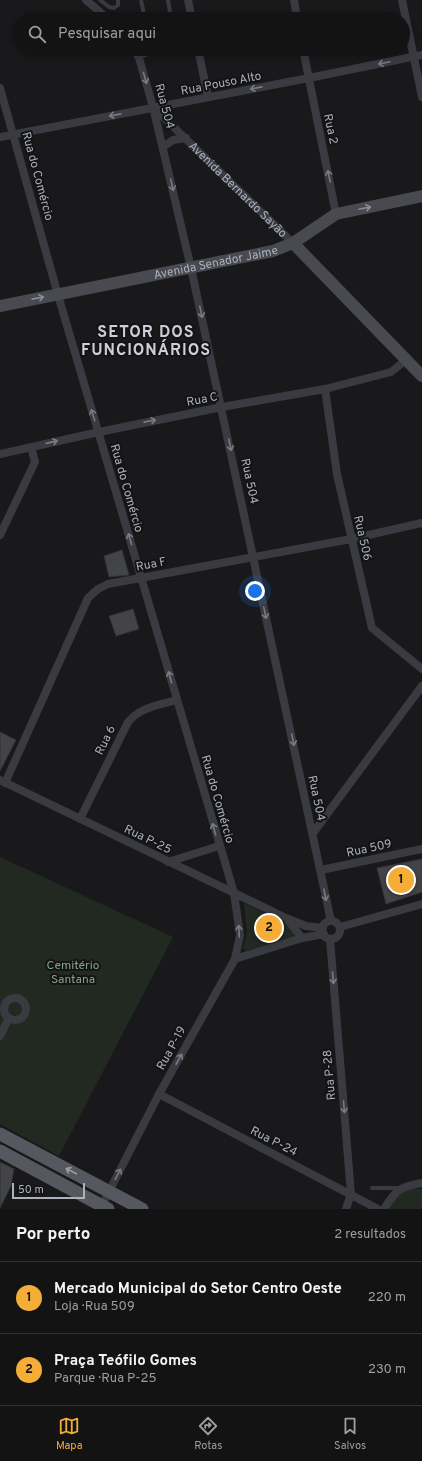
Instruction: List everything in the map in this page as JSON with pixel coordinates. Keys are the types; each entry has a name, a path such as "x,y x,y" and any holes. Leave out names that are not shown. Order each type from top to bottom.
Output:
{"main road":[{"path":"0,1134 142,1209"},
{"path":"0,1151 103,1208"}],"street":[{"path":"86,0 100,12"},
{"path":"188,0 191,12"},
{"path":"294,0 296,12"},
{"path":"402,0 405,12"},
{"path":"410,28 418,56 422,96"},
{"name":"Rua 504","path":"138,56 163,147 222,407 321,870 330,921"},
{"path":"199,56 208,97"},
{"name":"Rua 2","path":"304,56 336,214"},
{"name":"Rua Pouso Alto","path":"0,137 418,56"},
{"name":"Rua do Comércio","path":"0,88 58,295 234,893"},
{"name":"Avenida Bernardo Sayão","path":"153,107 293,243 422,376"},
{"path":"163,147 173,140 186,138"},
{"name":"Avenida Senador Jaime","path":"0,306 273,251 293,243 336,214 422,196"},
{"name":"Rua C","path":"0,454 98,432 222,407 325,389 390,372 406,360"},
{"name":"Rua 506","path":"325,389 336,474 372,628 422,669"},
{"path":"0,535 35,462 30,447"},
{"name":"Rua F","path":"3,782 88,598 98,589 108,584 351,539 422,523"},
{"path":"313,833 422,686"},
{"name":"Rua 6","path":"80,819 128,722 134,714 145,709 177,700"},
{"name":"Rua P-25","path":"3,782 286,918 326,934"},
{"path":"168,862 219,846"},
{"name":"Rua 509","path":"321,870 422,849"},
{"name":"Rua P-19","path":"103,1208 109,1192 159,1094 235,959 240,935 234,893"},
{"path":"340,928 422,904"},
{"name":"Rua P-25","path":"286,918 302,938"},
{"path":"235,959 302,938 326,934 335,938 339,935 340,928 335,922 330,921 326,923 326,934"},
{"name":"Rua P-28","path":"326,934 351,1194 346,1209"},
{"path":"0,1036 9,1018"},
{"name":"Rua P-24","path":"159,1094 378,1209"},
{"path":"384,1209 393,1195 400,1188 422,1183"}],"lane":[{"path":"100,0 109,7 114,8 118,5 118,0"},
{"path":"140,0 143,12"},
{"path":"168,0 170,12"},
{"path":"372,1188 400,1188"}],"green space":[{"name":"Cemitério Santana","path":"0,857 173,937 59,1156 0,1124"},
{"path":"244,903 290,925 294,932 294,937 246,951 243,948 247,932"},
{"path":"410,1189 422,1189 422,1209 389,1209 393,1202 403,1192"}],"building":[{"path":"122,550 129,575 109,577 104,556"},
{"path":"133,609 139,629 116,636 109,616"},
{"path":"0,732 16,740 0,771"},
{"path":"422,859 422,892 386,904 377,868"},
{"path":"0,1162 14,1169 11,1186 0,1208"}],"place":[{"name":"Mercado Municipal do Setor Centro Oeste","path":"401,880"},
{"name":"Praça Teófilo Gomes","path":"269,928"}],"district":[{"name":"SETOR DOS FUNCIONÁRIOS","path":"146,340"}]}
